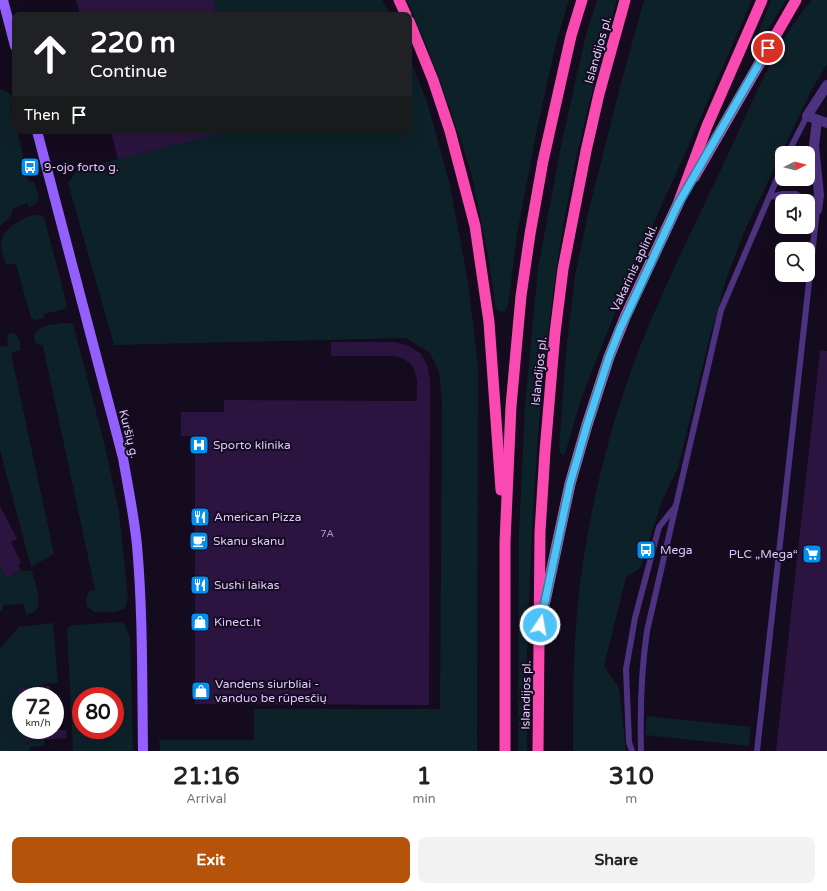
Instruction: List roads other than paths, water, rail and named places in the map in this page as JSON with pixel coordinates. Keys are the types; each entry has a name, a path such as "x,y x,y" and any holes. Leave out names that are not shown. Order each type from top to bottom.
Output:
{"highway":[{"path":"399,0 405,12"},
{"name":"Islandijos pl.","path":"505,751 505,542 511,406 521,296 543,161 571,36 582,0"},
{"name":"Islandijos pl.","path":"538,751 540,532 544,451 563,269 586,151 599,94 625,0"},
{"name":"Vakarinis aplinkl.","path":"540,625 570,484 609,357 626,315 678,204 707,126 762,0"},
{"path":"678,204 796,0"},
{"path":"412,28 433,80 450,131 475,226 489,322 505,542"}],"main road":[{"path":"3,0 12,34"},
{"name":"Kuršių g.","path":"38,134 119,445 131,502 137,544 142,616 143,751"}],"street":[{"path":"817,210 819,195 812,118 827,85"},
{"path":"812,118 827,123"}],"lane":[{"path":"793,146 812,118"},
{"path":"640,751 642,670 647,631 722,310 775,183"},
{"path":"769,197 775,196"},
{"path":"757,751 817,210"},
{"path":"632,751 629,742 626,669 635,618 659,527 677,504"}],"place":[{"name":"9-ojo forto g.","path":"30,167"},
{"name":"Sporto klinika","path":"199,445"},
{"name":"American Pizza","path":"200,517"},
{"name":"Skanu skanu","path":"199,541"},
{"name":"Mega","path":"646,550"},
{"name":"PLC „Mega“","path":"812,554"},
{"name":"Sushi laikas","path":"200,585"},
{"name":"Kinect.lt","path":"200,622"},
{"name":"Vandens siurbliai - vanduo be rūpesčių","path":"201,691"}]}
